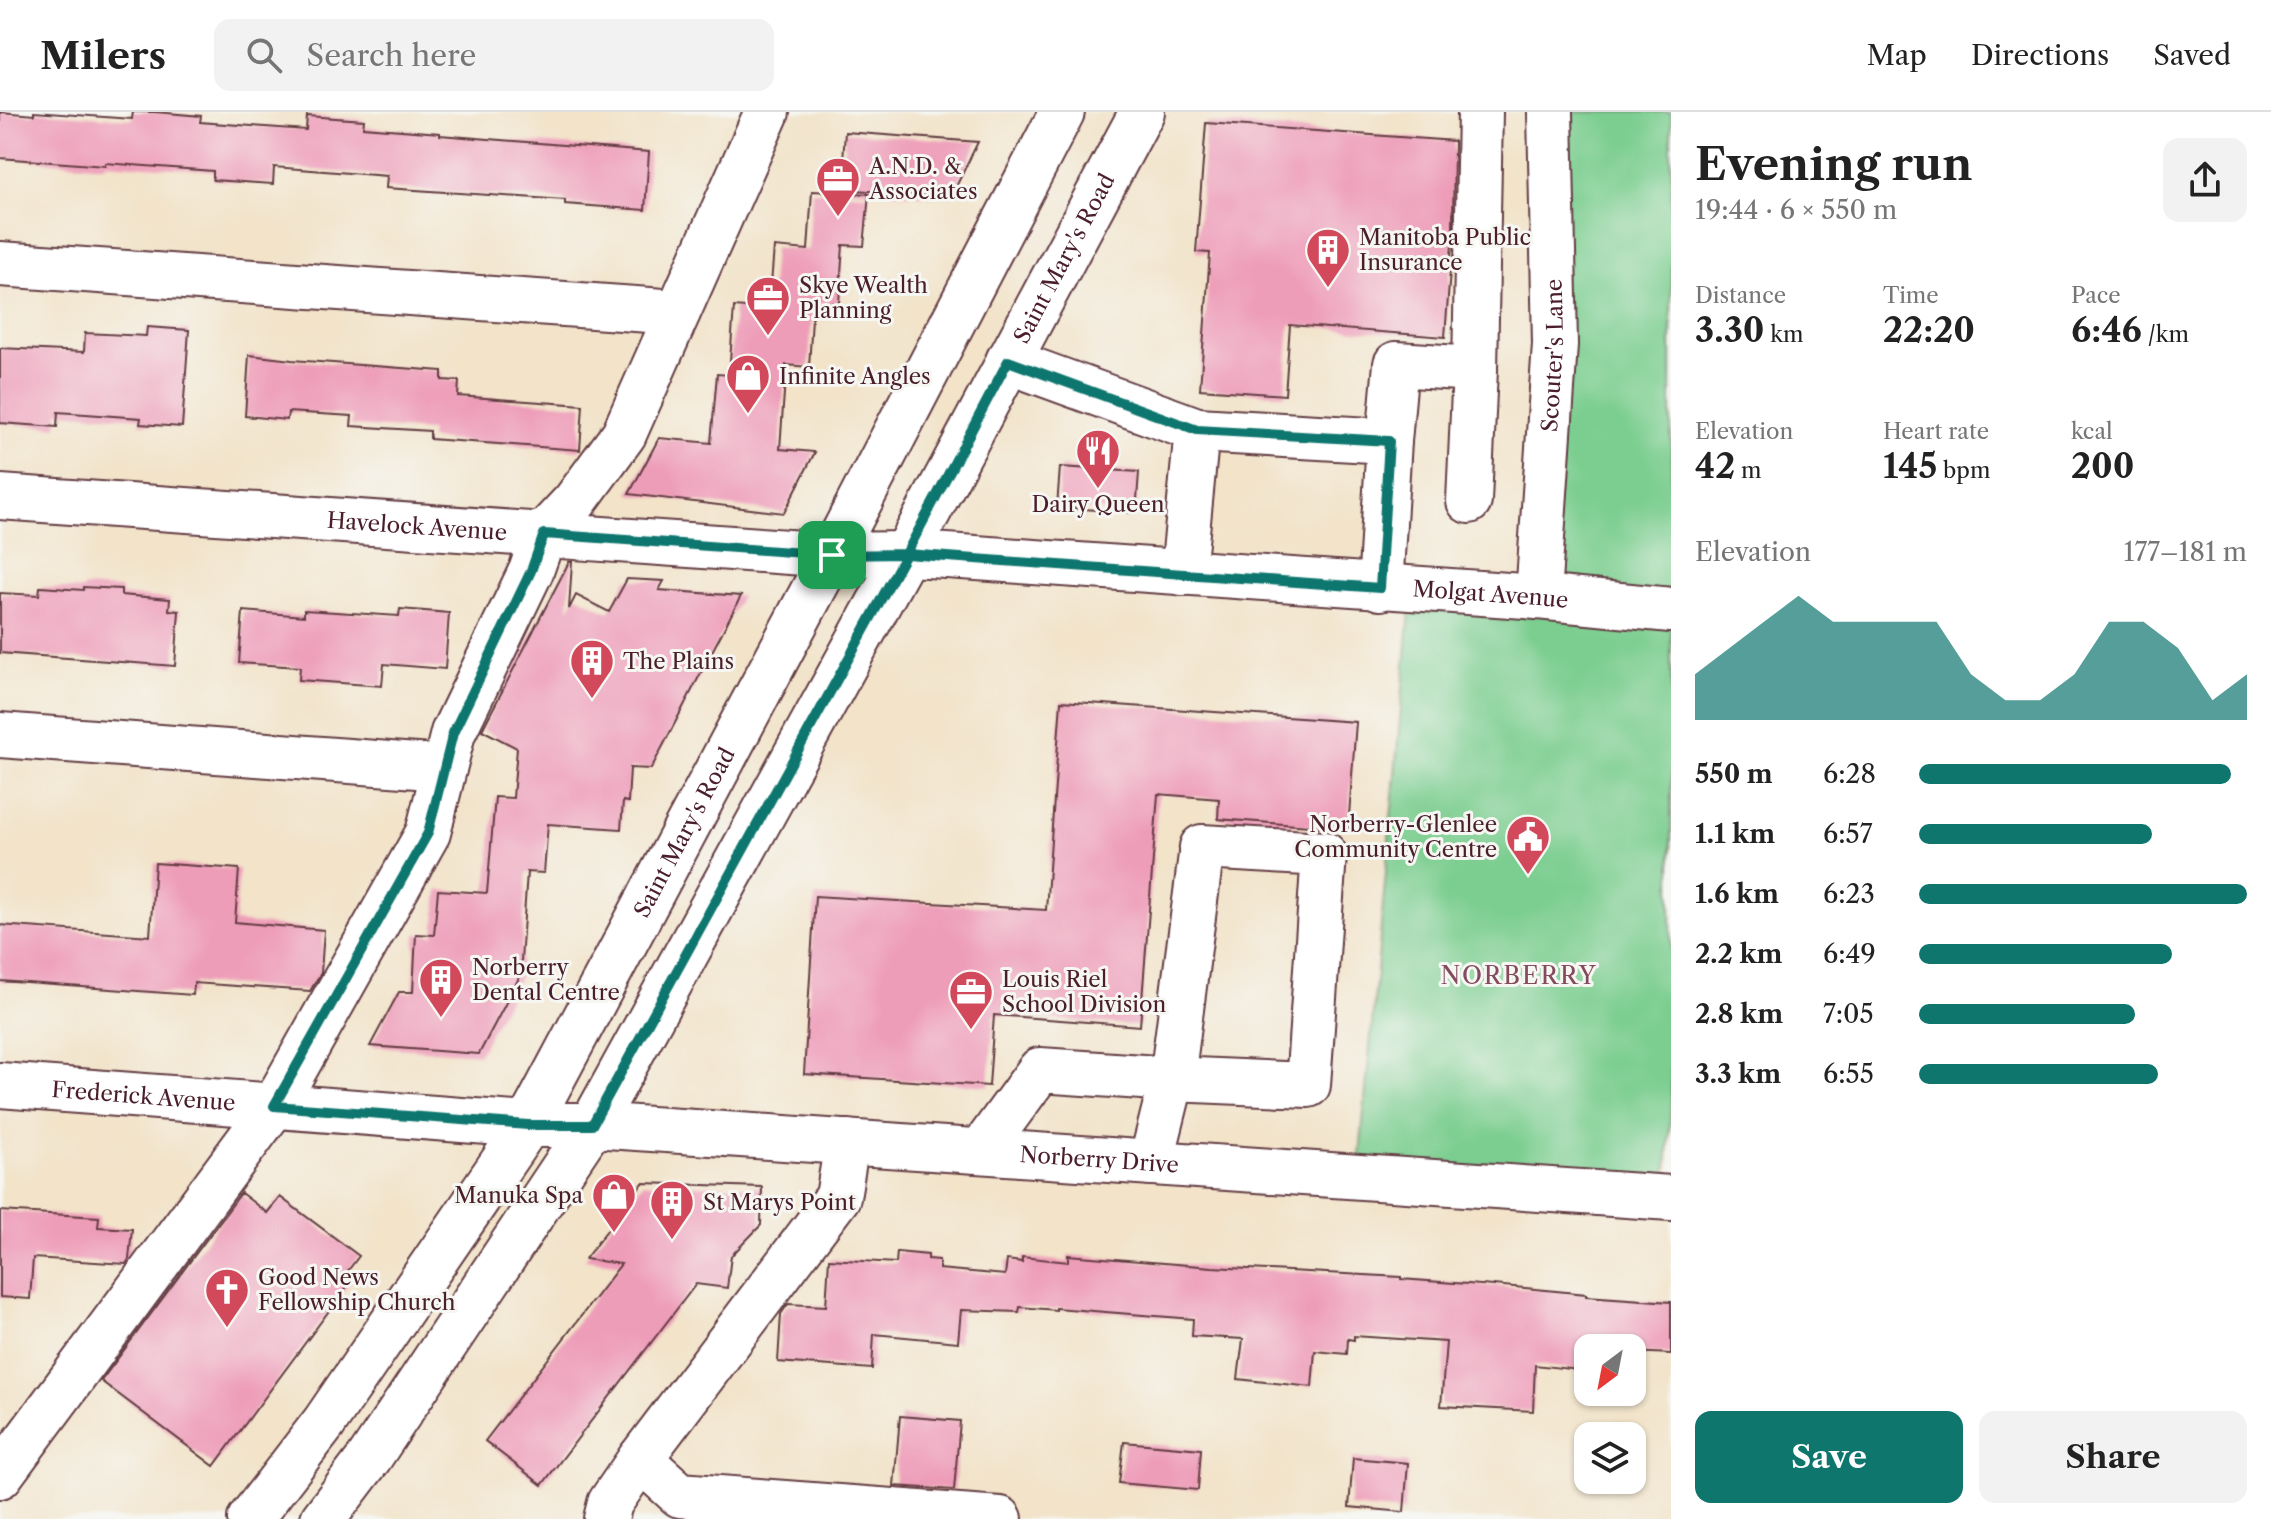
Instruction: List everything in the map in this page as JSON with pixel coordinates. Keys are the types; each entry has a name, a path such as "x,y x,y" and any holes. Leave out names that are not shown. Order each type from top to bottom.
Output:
{"street":[{"path":"0,1476 14,1440 274,1106 428,833 453,733 531,571 544,534 575,501 624,434 767,112"},
{"name":"Saint Mary's Road","path":"250,1519 324,1423 528,1125 832,555 1062,112"},
{"name":"Saint Mary's Road","path":"323,1519 370,1457 592,1125 906,554 1142,112"},
{"path":"1469,501 1480,112"},
{"name":"Scouter's Lane","path":"1538,597 1555,344 1550,112"},
{"path":"0,264 678,312"},
{"path":"1008,361 1197,430 1389,441"},
{"path":"1380,588 1396,364 1475,369"},
{"path":"1183,573 1197,430"},
{"name":"Havelock Avenue","path":"0,497 832,555"},
{"name":"Molgat Avenue","path":"832,555 906,554 1538,597 1671,610"},
{"path":"0,735 444,768"},
{"path":"981,1151 1040,1070 1172,1079 1308,1085 1324,854 1202,847 1172,1079 1151,1163"},
{"name":"Frederick Avenue","path":"0,1085 528,1125"},
{"name":"Norberry Drive","path":"528,1125 592,1125 1671,1198"},
{"path":"606,1519 610,1503 640,1459 838,1197 847,1142"},
{"path":"640,1459 680,1495 1000,1519"}],"green space":[{"name":"Norberry-Glenlee Community Centre","path":"1561,112 1671,112 1671,1104 1666,1185 1359,1166 1411,600 1544,607"}],"building":[{"path":"0,112 132,119 133,112 155,112 201,116 200,122 306,130 307,116 364,120 363,127 649,152 645,210 565,204 565,200 386,188 387,176 274,167 273,184 213,180 213,171 0,158"},
{"name":"Manitoba Public Insurance","path":"1206,123 1454,141 1453,230 1445,337 1290,325 1285,395 1200,389 1210,253 1196,252"},
{"path":"845,132 978,142 951,197 841,189"},
{"path":"812,191 869,194 864,246 843,245 839,303 813,302 809,367 786,365 780,449 815,452 784,513 629,494 659,438 711,443 717,374 729,375 734,307 769,310 774,247 808,250"},
{"path":"147,327 189,330 182,427 140,424 141,418 58,412 57,427 0,423 0,348 84,352 85,333 146,336"},
{"path":"249,355 442,371 442,380 459,381 458,396 583,405 580,450 430,439 430,431 351,426 352,416 288,412 287,420 245,416"},
{"name":"Dairy Queen","path":"1060,467 1139,472 1136,513 1057,507"},
{"path":"569,562 572,562 569,609 576,595 609,612 627,579 664,581 659,590 741,596 651,769 630,768 628,802 623,801 621,829 548,824 544,873 527,872 520,976 479,1054 370,1046 399,992 413,992 416,934 434,935 438,890 487,893 495,797 513,798 517,748 482,730"},
{"path":"40,587 121,589 121,595 170,599 169,610 179,611 175,666 0,653 0,593 39,595"},
{"path":"400,609 449,613 445,669 384,664 382,686 299,680 300,667 239,663 243,611 304,616 304,610 399,616"},
{"path":"1061,701 1356,722 1348,829 1218,819 1219,799 1158,794 1140,1026 994,1015 989,1086 804,1074 815,896 1046,910"},
{"path":"155,863 239,869 235,922 324,930 321,973 310,991 194,983 193,995 0,981 0,925 150,936"},
{"path":"643,1183 762,1187 761,1225 731,1256 727,1288 696,1284 542,1485 485,1441 621,1264 585,1259"},
{"name":"Good News Fellowship Church","path":"241,1193 267,1213 280,1197 359,1256 347,1272 354,1277 214,1466 101,1381"},
{"path":"0,1211 99,1217 98,1227 132,1229 129,1259 126,1264 33,1258 30,1299 0,1297"},
{"path":"897,1252 928,1255 928,1259 939,1260 939,1269 1005,1275 1007,1260 1022,1262 1022,1257 1068,1262 1068,1255 1212,1267 1401,1277 1671,1302 1671,1354 1646,1353 1646,1334 1574,1334 1574,1369 1535,1365 1533,1411 1441,1406 1446,1342 1354,1336 1354,1340 1348,1339 1347,1354 1315,1351 1312,1387 1238,1379 1243,1339 1192,1336 1193,1319 1056,1308 1020,1307 1019,1312 961,1310 958,1342 874,1334 872,1369 778,1362 781,1314 788,1304 826,1306 829,1259 896,1263"},
{"path":"900,1416 960,1421 954,1490 894,1486"},
{"path":"1124,1442 1201,1449 1198,1490 1119,1483"},
{"path":"1353,1458 1408,1463 1404,1512 1349,1507"}],"place":[{"name":"A.N.D. & Associates","path":"838,218"},
{"name":"Manitoba Public Insurance","path":"1328,289"},
{"name":"Skye Wealth Planning","path":"768,337"},
{"name":"Infinite Angles","path":"748,415"},
{"name":"Dairy Queen","path":"1098,490"},
{"name":"The Plains","path":"592,700"},
{"name":"Norberry-Glenlee Community Centre","path":"1528,876"},
{"name":"Norberry Dental Centre","path":"441,1019"},
{"name":"Louis Riel School Division","path":"971,1031"},
{"name":"Manuka Spa","path":"614,1234"},
{"name":"St Marys Point","path":"672,1241"},
{"name":"Good News Fellowship Church","path":"227,1329"}],"district":[{"name":"NORBERRY","path":"1519,976"}],"route":[{"path":"832,555 544,534 531,571 453,733 428,833 274,1106 528,1125 592,1125 906,554 1008,361 1197,430 1389,441 1380,588 906,554 832,555"}]}
